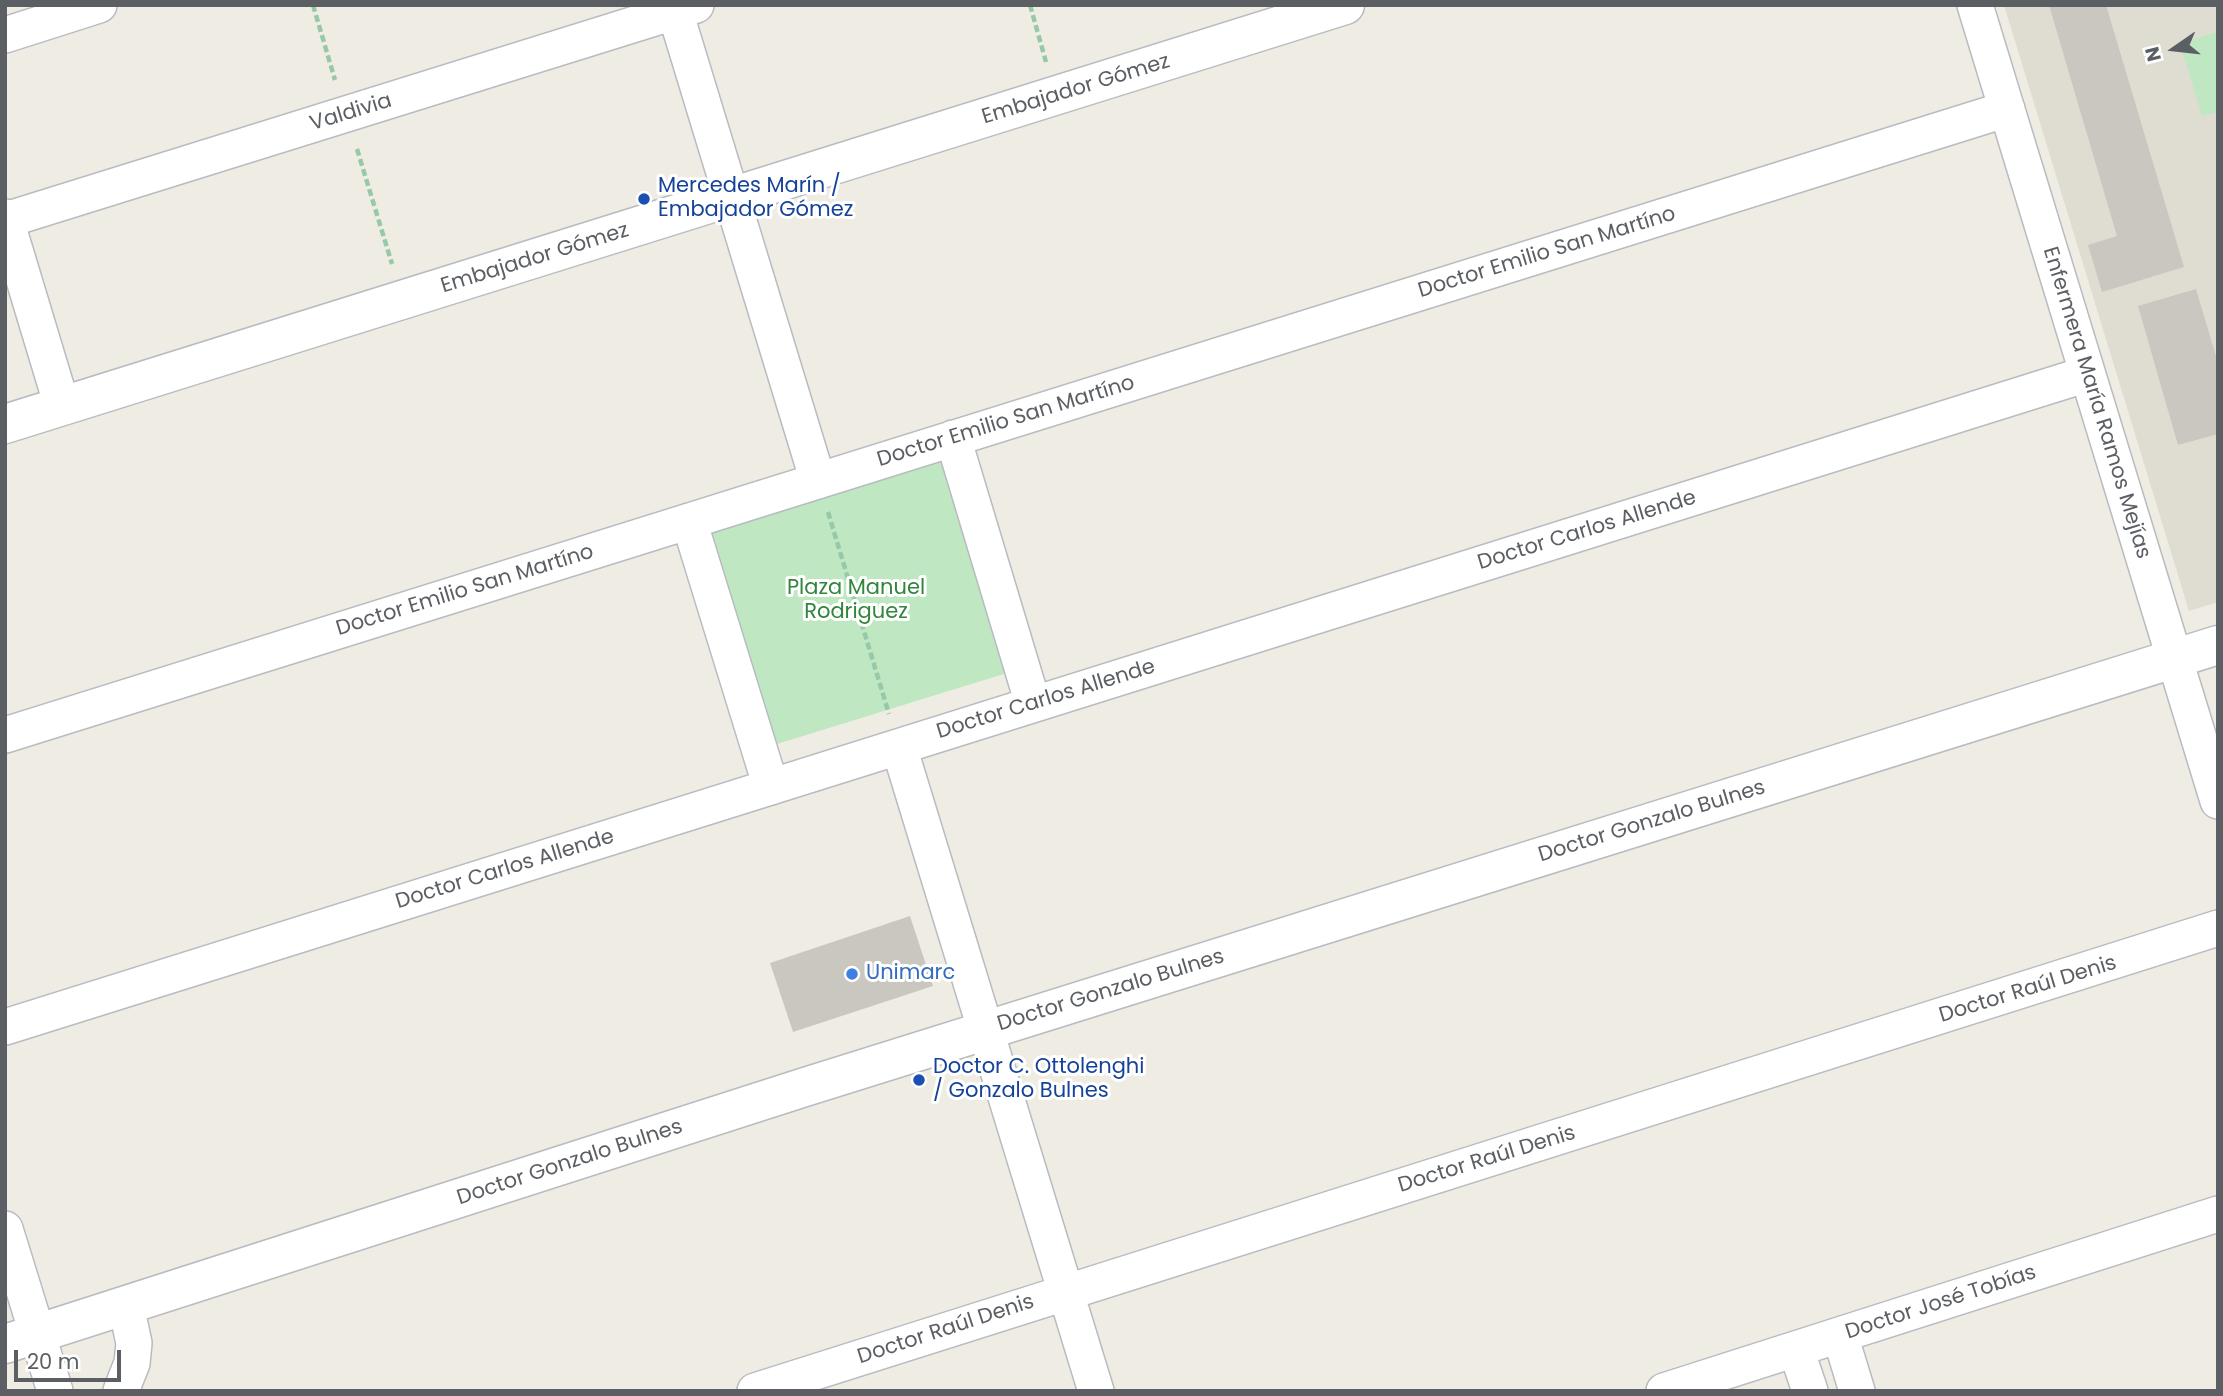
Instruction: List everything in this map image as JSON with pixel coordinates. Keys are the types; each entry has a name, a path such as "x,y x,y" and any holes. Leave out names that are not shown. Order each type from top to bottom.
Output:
{"street":[{"path":"5,34 99,5"},
{"name":"Enfermera María Ramos Mejías","path":"1975,5 2218,801"},
{"path":"681,7 732,197 818,481"},
{"name":"Valdivia","path":"6,219 681,7"},
{"name":"Embajador Gómez","path":"5,424 1331,7"},
{"name":"Doctor Emilio San Martíno","path":"5,734 2007,110"},
{"path":"6,219 62,407"},
{"name":"Doctor Carlos Allende","path":"5,1027 2087,374"},
{"path":"953,439 1033,705"},
{"path":"689,521 771,787"},
{"name":"Doctor Gonzalo Bulnes","path":"22,1339 986,1031 2218,645"},
{"path":"899,747 1096,1391"},
{"name":"Doctor Raúl Denis","path":"755,1391 2218,928"},
{"name":"Doctor José Tobías","path":"1664,1391 2218,1214"},
{"path":"8,1245 22,1339 55,1391"},
{"path":"121,1391 132,1363 134,1343 126,1306"},
{"path":"1840,1335 1857,1391"},
{"path":"1796,1349 1810,1391"}],"path":[{"path":"1030,5 1047,65"},
{"path":"818,481 899,747"}],"shaded area":[{"path":"2004,5 2218,5 2218,602 2189,611"}],"green space":[{"path":"2218,32 2218,112 2202,116 2180,43"},
{"name":"Plaza Manuel Rodriguez","path":"940,456 1007,673 777,744 707,528"}],"building":[{"path":"2049,5 2106,5 2184,267 2102,292 2088,245 2117,236"},
{"path":"2196,289 2218,363 2218,434 2178,445 2138,306"},
{"name":"Unimarc","path":"910,916 933,986 793,1032 770,963"}],"place":[{"name":"Mercedes Marín / Embajador Gómez","path":"644,199"},
{"name":"Unimarc","path":"852,974"},
{"name":"Doctor C. Ottolenghi / Gonzalo Bulnes","path":"919,1080"}]}
